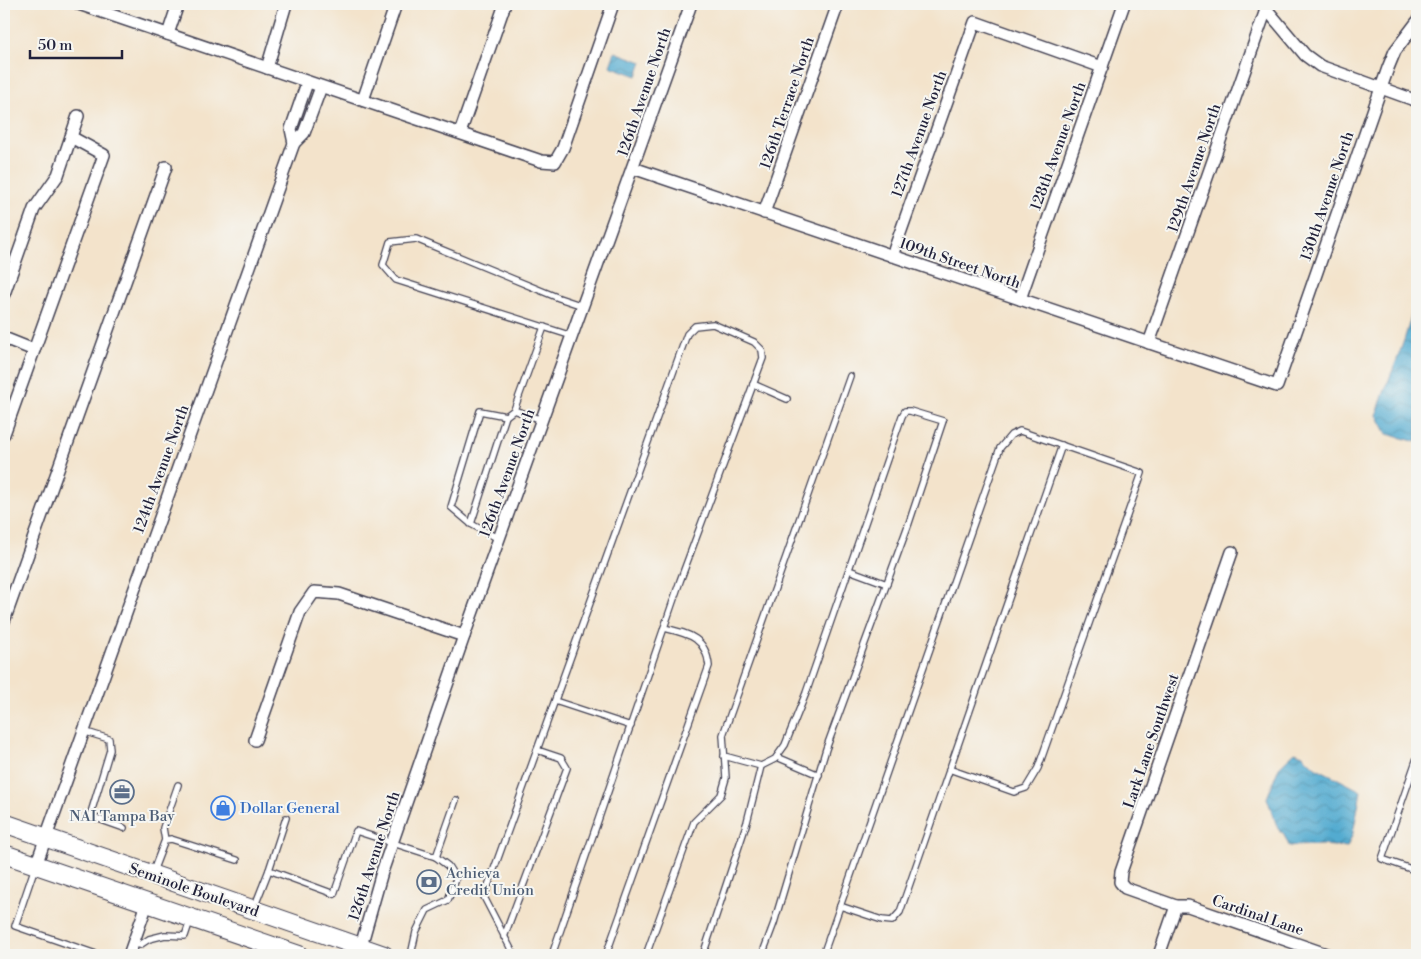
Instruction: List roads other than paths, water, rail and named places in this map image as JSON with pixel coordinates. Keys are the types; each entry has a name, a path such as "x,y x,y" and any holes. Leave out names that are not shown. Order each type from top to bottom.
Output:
{"main road":[{"name":"Seminole Boulevard","path":"4,824 254,910 359,951 384,955"},
{"name":"Seminole Boulevard","path":"4,854 299,955"}],"street":[{"path":"79,4 541,161 555,162 563,148 613,4"},
{"path":"168,34 178,4"},
{"path":"267,68 286,4"},
{"path":"363,100 396,4"},
{"path":"460,133 505,4"},
{"name":"126th Avenue North","path":"359,951 393,842 464,636 691,4"},
{"name":"126th Terrace North","path":"764,213 838,4"},
{"name":"128th Avenue North","path":"1020,299 1124,4"},
{"path":"1265,5 1305,55 1320,66 1417,101"},
{"name":"129th Avenue North","path":"1149,343 1265,5"},
{"name":"127th Avenue North","path":"892,256 975,22 1102,67"},
{"name":"130th Avenue North","path":"1277,386 1380,88 1395,51 1417,22"},
{"name":"124th Avenue North","path":"36,865 294,143 291,129 307,83"},
{"path":"294,143 304,133 321,87"},
{"path":"4,294 34,209 58,175 78,116"},
{"path":"4,434 104,155 71,137"},
{"path":"4,622 166,167"},
{"name":"109th Street North","path":"633,168 1277,386"},
{"path":"4,338 34,350"},
{"name":"Lark Lane Southwest","path":"1176,906 1125,888 1120,882 1121,872 1232,552"},
{"path":"255,740 300,612 314,592 339,594 464,636"},
{"path":"129,955 147,904"},
{"path":"1159,955 1176,906"},
{"name":"Cardinal Lane","path":"1176,906 1188,906 1329,955"}],"lane":[{"path":"572,336 396,280 383,265 390,242 416,239 559,298 583,306"},
{"path":"514,955 484,897 687,334 696,326 714,324 754,342 762,350 763,358 680,581 552,955"},
{"path":"471,524 506,416 514,410 544,327"},
{"path":"646,955 694,822 721,795 726,778 723,735 850,376"},
{"path":"753,384 787,399"},
{"path":"514,410 542,420"},
{"path":"500,538 471,524 454,512 451,507 480,411 506,416"},
{"path":"724,756 761,766 777,757 785,745 806,693 902,416 905,411 910,411 943,421 819,775 774,923 762,955"},
{"path":"823,955 1000,448 1011,435 1020,431 1142,473 1038,768 1026,788 1014,792 949,769"},
{"path":"840,906 882,920 892,921 900,912 1062,445"},
{"path":"848,570 887,584"},
{"path":"606,955 709,666 708,654 703,644 690,635 664,628"},
{"path":"555,701 631,726"},
{"path":"83,731 109,739 110,750 90,816 124,828"},
{"path":"504,937 566,768 561,758 537,750"},
{"path":"777,757 819,775"},
{"path":"1417,758 1382,860 1417,871"},
{"path":"702,955 747,822 761,766"},
{"path":"156,877 155,866 165,840 163,828 178,784"},
{"path":"436,857 456,800"},
{"path":"254,910 286,818"},
{"path":"268,870 334,894 356,831 436,857 448,866 456,879 454,888 448,900 426,910 416,932 411,955"},
{"path":"165,840 170,839 237,860"},
{"path":"36,865 15,926 98,955"},
{"path":"133,943 140,945 149,939 166,935 185,936 191,919"}],"water":[{"path":"615,52 642,62 637,76 610,66"},
{"path":"1417,282 1417,442 1387,434 1377,415 1405,338"},
{"path":"1295,752 1303,755 1315,767 1361,791 1353,833 1347,847 1322,845 1289,846 1284,834 1278,829 1267,798 1279,767"}],"place":[{"name":"NAI Tampa Bay","path":"122,792"},
{"name":"Dollar General","path":"223,808"},
{"name":"Achieva Credit Union","path":"429,882"}]}
